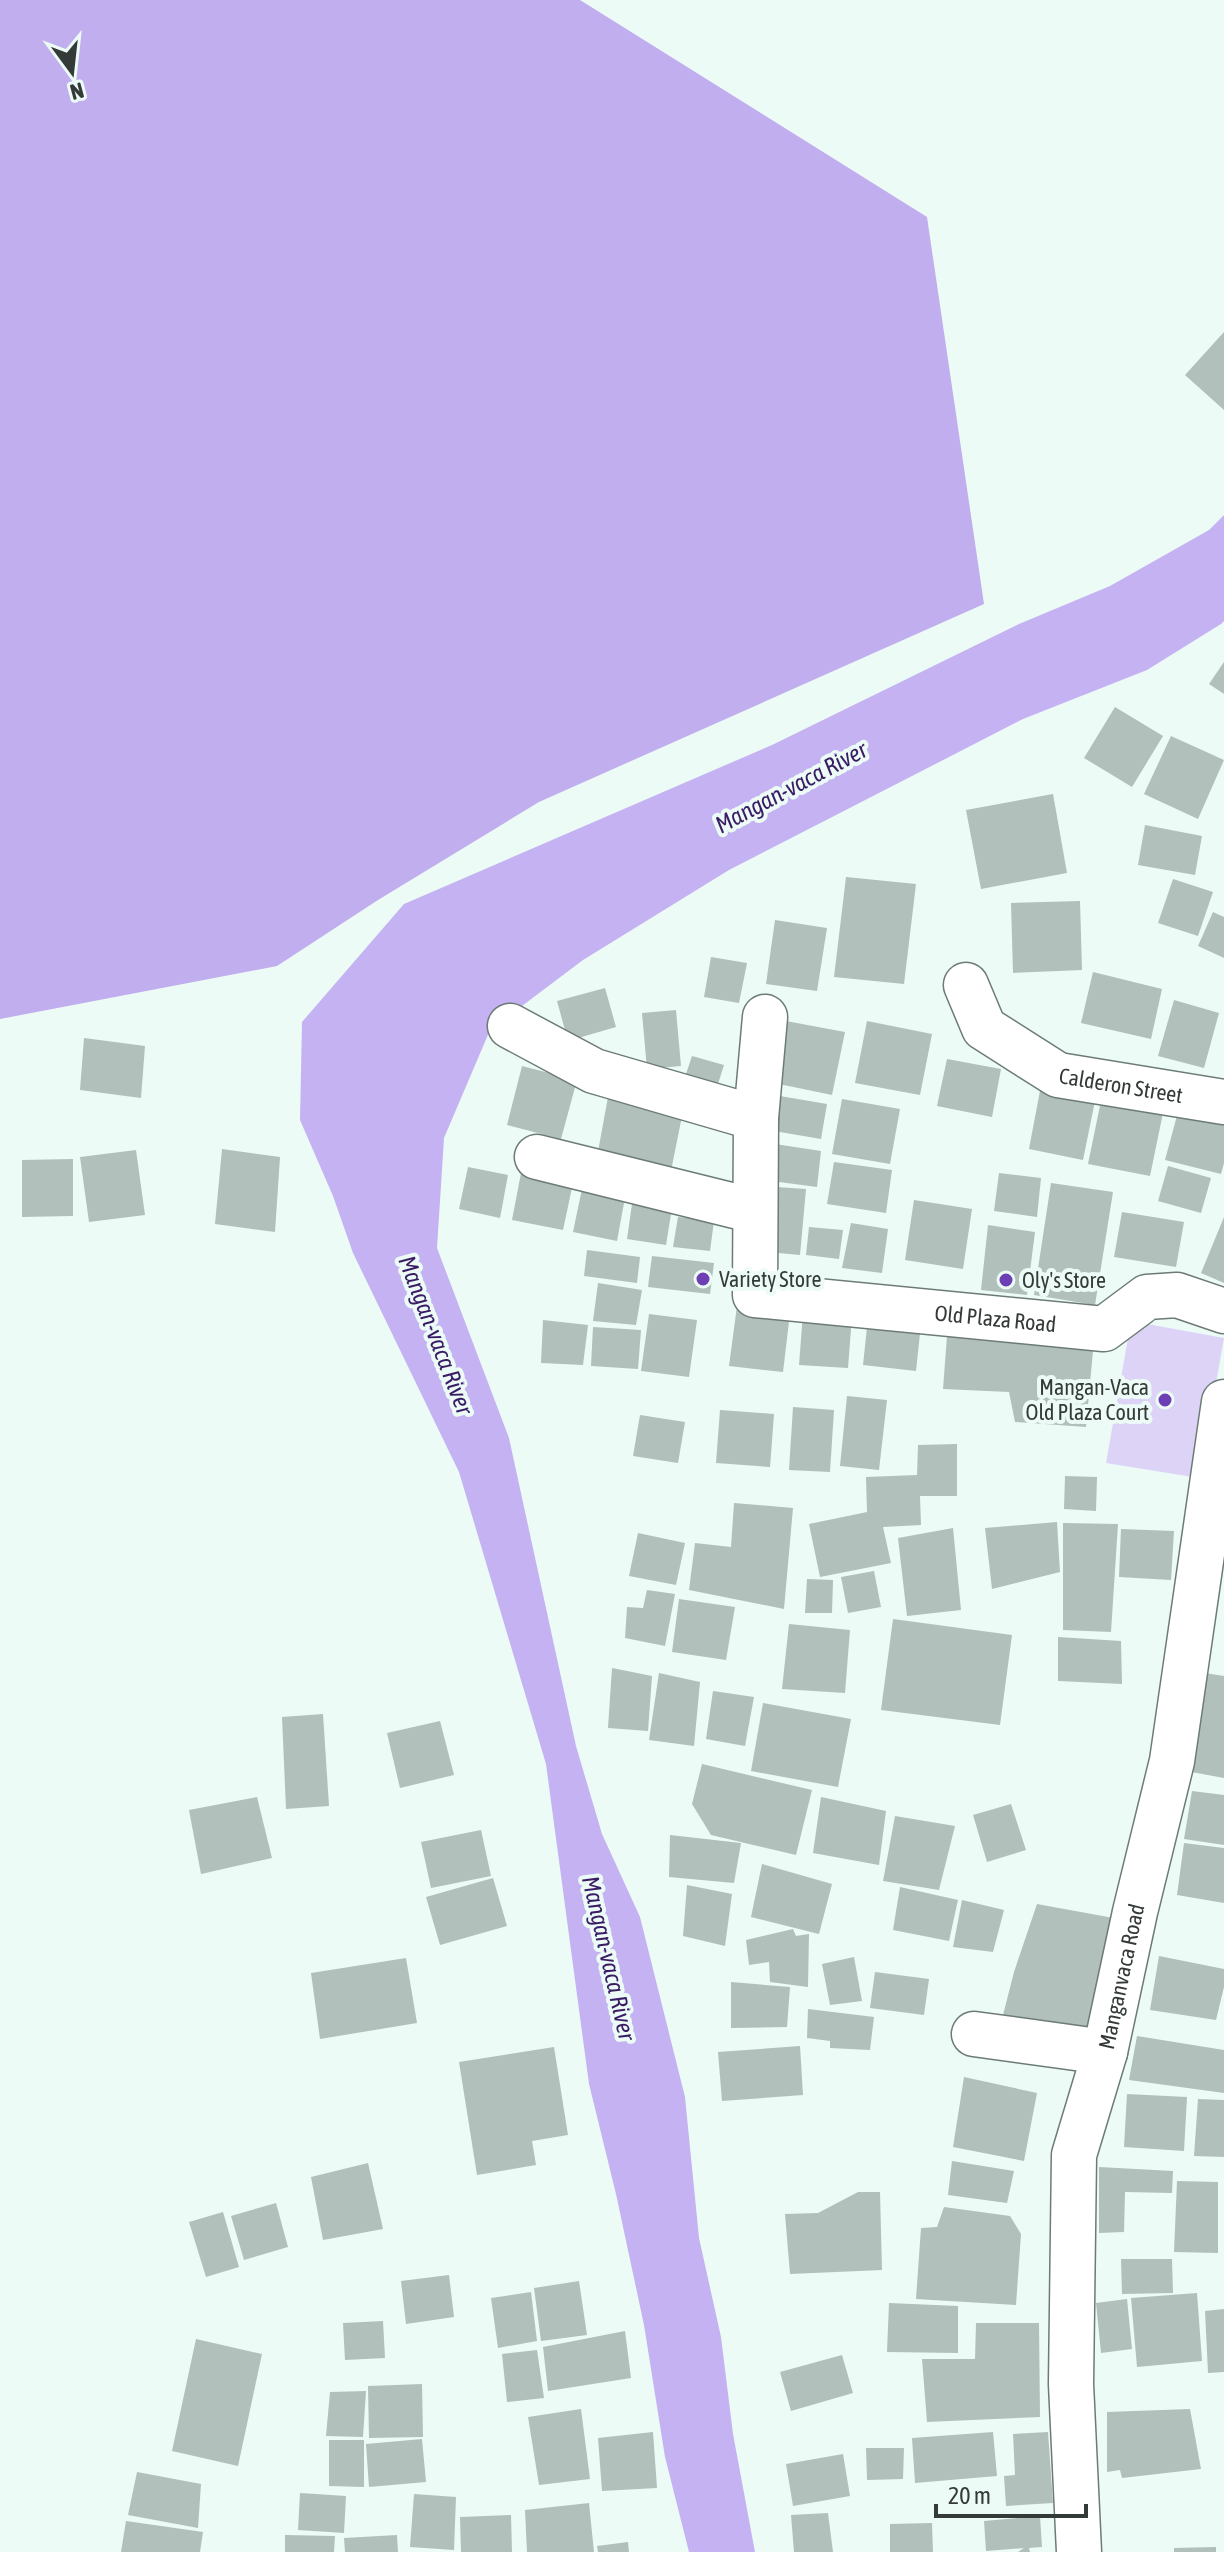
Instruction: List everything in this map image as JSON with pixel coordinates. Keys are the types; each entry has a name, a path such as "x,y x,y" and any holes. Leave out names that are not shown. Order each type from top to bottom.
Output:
{"street":[{"name":"Calderon Street","path":"966,985 984,1028 1058,1075 1224,1102"},
{"path":"537,1157 755,1211 756,1118 765,1017"},
{"path":"510,1026 594,1071 756,1118"},
{"name":"Old Plaza Road","path":"755,1211 755,1295 1104,1329 1147,1297 1177,1295 1224,1311"},
{"name":"Manganvaca Road","path":"1079,2552 1071,2384 1074,2155 1105,2052 1172,1761 1224,1402"},
{"path":"974,2034 1105,2052"}],"shaded area":[{"path":"0,0 580,0 927,217 984,604 539,802 277,966 0,1019"},
{"name":"Mangan-Vaca Old Plaza Court","path":"1131,1321 1224,1338 1199,1478 1106,1463"}],"water":[{"name":"Mangan-vaca River","path":"1224,515 1224,621 1221,624 1147,670 1023,719 729,870 583,960 490,1030 444,1138 437,1248 509,1438 576,1746 602,1834 640,1917 685,2097 699,2238 721,2337 733,2434 755,2552 689,2552 665,2457 644,2325 589,2084 546,1764 459,1472 353,1253 333,1196 300,1120 302,1022 404,904 772,745 1019,624 1110,586 1209,530"}],"building":[{"path":"1224,332 1224,410 1185,375"},
{"path":"1224,662 1224,694 1209,684"},
{"path":"1115,707 1163,736 1132,787 1084,758"},
{"path":"1171,736 1224,760 1198,819 1144,794"},
{"path":"1053,794 1067,873 981,889 966,810"},
{"path":"1145,825 1202,836 1195,875 1138,865"},
{"path":"846,877 916,884 904,984 834,977"},
{"path":"1173,879 1213,892 1198,936 1158,923"},
{"path":"1080,901 1082,970 1013,973 1011,903"},
{"path":"1213,912 1224,917 1224,958 1198,946"},
{"path":"775,920 827,928 817,991 766,984"},
{"path":"711,957 747,963 739,1003 704,997"},
{"path":"1093,972 1162,989 1151,1039 1081,1023"},
{"path":"605,988 616,1027 568,1041 557,1001"},
{"path":"1174,1000 1219,1013 1204,1068 1158,1056"},
{"path":"676,1010 681,1066 647,1069 642,1013"},
{"path":"786,1021 845,1032 832,1095 774,1083"},
{"path":"867,1021 932,1034 920,1095 855,1083"},
{"path":"84,1038 145,1046 141,1098 80,1090"},
{"path":"692,1056 724,1065 717,1087 685,1077"},
{"path":"947,1059 1001,1069 992,1117 937,1106"},
{"path":"522,1066 577,1080 561,1139 507,1125"},
{"path":"1042,1080 1097,1091 1083,1160 1029,1149"},
{"path":"780,1096 827,1104 821,1139 774,1131"},
{"path":"1102,1096 1164,1108 1150,1176 1088,1164"},
{"path":"608,1097 683,1111 671,1171 597,1157"},
{"path":"842,1099 900,1109 890,1164 832,1154"},
{"path":"1178,1112 1224,1124 1221,1174 1165,1160"},
{"path":"762,1142 821,1151 817,1187 757,1179"},
{"path":"222,1149 280,1157 275,1232 215,1224"},
{"path":"136,1150 145,1215 89,1222 80,1157"},
{"path":"73,1159 73,1216 22,1217 22,1160"},
{"path":"834,1162 892,1170 886,1213 827,1204"},
{"path":"1168,1166 1211,1178 1201,1213 1158,1201"},
{"path":"468,1167 508,1175 500,1218 459,1209"},
{"path":"521,1173 573,1183 563,1230 512,1220"},
{"path":"999,1173 1041,1178 1037,1217 994,1211"},
{"path":"1051,1183 1113,1192 1095,1305 1034,1295"},
{"path":"583,1184 626,1192 617,1241 573,1232"},
{"path":"762,1186 806,1189 800,1255 755,1251"},
{"path":"633,1197 673,1202 666,1245 627,1239"},
{"path":"914,1200 972,1209 963,1269 905,1260"},
{"path":"1122,1212 1184,1222 1176,1267 1114,1257"},
{"path":"678,1217 714,1221 710,1251 673,1247"},
{"path":"1224,1217 1224,1283 1201,1273"},
{"path":"851,1223 888,1229 882,1273 842,1268"},
{"path":"988,1225 1035,1232 1027,1295 981,1290"},
{"path":"809,1227 843,1230 839,1259 806,1255"},
{"path":"587,1250 640,1257 637,1283 584,1276"},
{"path":"652,1256 714,1263 710,1294 648,1287"},
{"path":"598,1283 642,1290 636,1325 593,1321"},
{"path":"737,1306 790,1313 783,1372 729,1366"},
{"path":"803,1313 852,1316 848,1368 799,1365"},
{"path":"649,1314 697,1320 689,1377 641,1371"},
{"path":"868,1318 921,1324 916,1371 863,1365"},
{"path":"543,1320 588,1325 583,1365 541,1363"},
{"path":"593,1327 641,1330 638,1369 591,1366"},
{"path":"1095,1329 1086,1427 1015,1422 1009,1392 943,1389 947,1336"},
{"path":"847,1396 887,1400 879,1470 840,1466"},
{"path":"793,1407 834,1410 830,1472 789,1470"},
{"path":"720,1410 774,1414 770,1467 716,1463"},
{"path":"640,1415 685,1422 678,1463 633,1456"},
{"path":"957,1444 957,1496 920,1496 921,1525 883,1527 891,1563 820,1577 809,1524 867,1512 866,1477 917,1475 918,1445"},
{"path":"1065,1476 1097,1477 1096,1511 1064,1509"},
{"path":"734,1503 793,1508 784,1609 689,1590 695,1543 731,1547"},
{"path":"1057,1522 1060,1572 992,1589 985,1528"},
{"path":"1063,1523 1118,1524 1111,1632 1063,1630"},
{"path":"953,1528 961,1610 907,1616 898,1538"},
{"path":"1121,1529 1174,1531 1171,1580 1119,1577"},
{"path":"638,1533 685,1543 676,1585 629,1576"},
{"path":"874,1571 881,1607 848,1613 841,1577"},
{"path":"807,1579 833,1580 832,1613 805,1613"},
{"path":"647,1590 675,1594 665,1646 625,1638 627,1607 643,1608"},
{"path":"679,1599 735,1607 726,1660 672,1652"},
{"path":"893,1619 1012,1635 1000,1725 881,1710"},
{"path":"789,1624 850,1630 845,1693 782,1689"},
{"path":"1058,1637 1121,1641 1122,1684 1058,1681"},
{"path":"612,1668 652,1676 648,1731 608,1728"},
{"path":"659,1673 700,1682 694,1746 649,1740"},
{"path":"1205,1673 1224,1676 1224,1778 1186,1771"},
{"path":"713,1691 754,1697 745,1746 706,1739"},
{"path":"763,1703 851,1719 838,1787 751,1771"},
{"path":"323,1714 329,1806 286,1809 282,1717"},
{"path":"440,1721 454,1775 400,1788 387,1733"},
{"path":"702,1764 812,1790 796,1855 711,1835 692,1804"},
{"path":"1192,1791 1224,1795 1224,1845 1184,1839"},
{"path":"257,1797 272,1858 201,1874 189,1810"},
{"path":"821,1797 886,1811 879,1865 813,1853"},
{"path":"1011,1804 1026,1850 987,1862 973,1815"},
{"path":"895,1816 955,1826 939,1890 883,1881"},
{"path":"481,1830 491,1876 431,1888 421,1842"},
{"path":"670,1835 741,1843 734,1883 669,1877"},
{"path":"1184,1843 1224,1848 1224,1903 1177,1895"},
{"path":"762,1864 832,1884 819,1934 751,1917"},
{"path":"493,1878 507,1926 440,1945 426,1897"},
{"path":"687,1885 732,1894 725,1946 683,1936"},
{"path":"900,1887 958,1900 949,1941 893,1930"},
{"path":"962,1900 1004,1910 993,1952 953,1947"},
{"path":"1037,1904 1119,1919 1091,2037 1000,2027 1014,1972"},
{"path":"793,1929 796,1936 809,1934 808,1987 770,1982 769,1962 749,1965 746,1940"},
{"path":"1159,1956 1224,1969 1224,1987 1216,2020 1150,2010"},
{"path":"854,1957 862,2001 830,2005 822,1964"},
{"path":"406,1958 417,2023 320,2039 311,1973"},
{"path":"875,1972 929,1979 924,2015 870,2008"},
{"path":"731,1982 790,1987 787,2027 731,2028"},
{"path":"808,2009 874,2017 870,2050 830,2048 830,2041 807,2038"},
{"path":"1137,2036 1224,2050 1224,2093 1129,2080"},
{"path":"800,2046 803,2095 722,2101 718,2052"},
{"path":"554,2047 568,2135 532,2141 536,2165 477,2175 459,2062"},
{"path":"964,2077 1037,2093 1024,2161 953,2147"},
{"path":"1127,2094 1187,2097 1184,2151 1124,2147"},
{"path":"1198,2099 1224,2100 1224,2157 1194,2156"},
{"path":"952,2161 1014,2171 1007,2203 948,2195"},
{"path":"368,2163 383,2229 323,2240 311,2177"},
{"path":"1099,2167 1173,2171 1172,2193 1125,2192 1124,2232 1099,2233"},
{"path":"1177,2181 1218,2182 1218,2253 1174,2252"},
{"path":"858,2192 880,2192 882,2270 790,2274 785,2214 818,2213"},
{"path":"276,2203 288,2247 244,2260 231,2216"},
{"path":"944,2207 1010,2216 1021,2234 1016,2305 916,2299 921,2228 937,2227"},
{"path":"223,2212 239,2267 206,2277 189,2222"},
{"path":"1121,2259 1172,2259 1173,2293 1122,2294"},
{"path":"449,2275 454,2317 406,2324 401,2281"},
{"path":"579,2281 587,2335 541,2341 534,2288"},
{"path":"531,2292 537,2341 498,2348 491,2298"},
{"path":"1197,2293 1202,2361 1137,2367 1131,2298"},
{"path":"1127,2299 1132,2349 1101,2353 1096,2303"},
{"path":"889,2303 958,2306 958,2353 887,2352"},
{"path":"1224,2309 1224,2372 1208,2373 1205,2311"},
{"path":"383,2321 385,2358 345,2360 343,2323"},
{"path":"976,2323 1039,2323 1040,2417 927,2422 922,2359 975,2359"},
{"path":"625,2331 631,2378 548,2391 543,2347"},
{"path":"196,2339 262,2354 238,2466 172,2451"},
{"path":"537,2350 544,2398 507,2402 502,2354"},
{"path":"842,2355 853,2393 791,2411 780,2372"},
{"path":"422,2384 423,2437 369,2438 368,2386"},
{"path":"366,2391 363,2437 326,2436 330,2392"},
{"path":"581,2409 590,2479 539,2485 528,2417"},
{"path":"1190,2409 1201,2469 1122,2478 1120,2470 1107,2472 1107,2412"},
{"path":"653,2432 657,2488 602,2491 598,2438"},
{"path":"993,2432 997,2476 915,2483 912,2438"},
{"path":"1048,2432 1053,2503 1006,2506 1004,2476 1015,2475 1013,2434"},
{"path":"422,2439 426,2482 369,2487 366,2444"},
{"path":"329,2440 364,2440 364,2487 329,2486"},
{"path":"866,2448 904,2448 903,2479 867,2480"},
{"path":"843,2454 850,2496 793,2506 786,2464"},
{"path":"137,2472 201,2484 198,2528 128,2515"},
{"path":"300,2493 346,2496 344,2533 298,2530"},
{"path":"414,2494 456,2497 454,2550 410,2547"},
{"path":"589,2503 594,2552 527,2552 525,2510"},
{"path":"828,2513 833,2552 794,2552 791,2515"},
{"path":"511,2515 512,2552 461,2552 460,2517"},
{"path":"1040,2516 1042,2547 1029,2548 1030,2552 1018,2552 1024,2548 986,2551 984,2521"},
{"path":"126,2521 203,2532 200,2552 121,2552"},
{"path":"932,2523 933,2552 890,2552 890,2524"},
{"path":"285,2535 335,2536 334,2552 285,2552"},
{"path":"397,2535 398,2552 345,2552 344,2538"},
{"path":"628,2542 629,2552 598,2552 597,2546"},
{"path":"1216,2547 1216,2552 1174,2552 1174,2548"}],"place":[{"name":"Variety Store","path":"703,1279"},
{"name":"Oly's Store","path":"1006,1280"},
{"name":"Mangan-Vaca Old Plaza Court","path":"1165,1400"}]}
